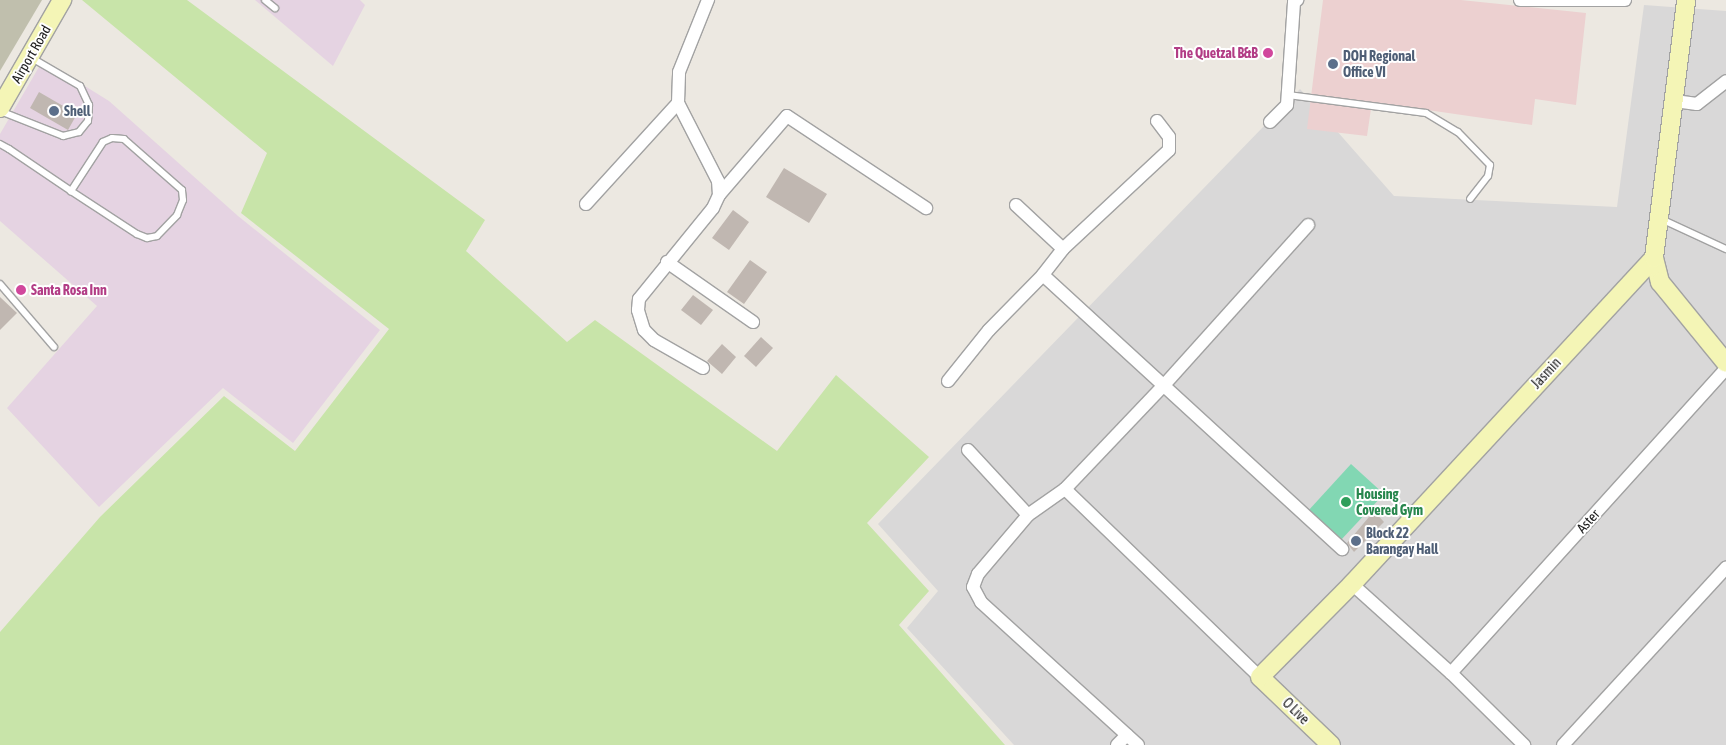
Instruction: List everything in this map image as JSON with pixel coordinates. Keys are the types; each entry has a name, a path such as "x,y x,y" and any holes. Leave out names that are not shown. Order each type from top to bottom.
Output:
{"street":[{"name":"Airport Road","path":"0,110 62,0"},
{"path":"708,0 679,72 678,103 718,181 719,194"},
{"path":"1270,122 1287,105 1294,2 1297,0"},
{"path":"1520,0 1625,0"},
{"path":"1686,0 1661,219 1654,258 1660,282 1726,363"},
{"path":"1675,101 1696,104 1726,81"},
{"path":"586,204 678,103"},
{"path":"703,368 654,340 640,320 639,300 667,262 713,208 719,194 787,116 926,208"},
{"path":"948,381 989,330 1043,275 1063,249 1169,150 1169,136 1157,120"},
{"path":"1016,205 1063,249"},
{"path":"1138,745 981,602 973,587 978,574 1028,515 1064,489 1165,384 1308,225"},
{"name":"Jasmin","path":"1260,676 1352,584 1654,258"},
{"path":"667,262 753,322"},
{"path":"1043,275 1165,384 1342,549"},
{"name":"Aster","path":"1451,673 1726,369"},
{"path":"968,450 1028,515"},
{"path":"1064,489 1260,676"},
{"path":"1562,745 1726,568"},
{"path":"1352,584 1451,673 1524,745"},
{"name":"O Live","path":"1260,676 1331,745"},
{"path":"1117,745 1128,735"}],"lane":[{"path":"265,0 275,8"},
{"path":"0,110 63,136 79,132 88,121 89,105 80,86 29,57"},
{"path":"1288,95 1426,113 1458,132 1490,165 1488,176 1470,199"},
{"path":"0,144 71,191 147,238 157,236 176,215 183,200 182,190 124,139 112,138 103,142 71,191"},
{"path":"1661,219 1726,249"},
{"path":"0,284 54,348"}],"shaded area":[{"path":"0,0 42,0 0,71"},
{"path":"255,0 360,0 365,5 333,66"},
{"path":"1323,0 1461,0 1586,13 1576,105 1535,99 1532,125 1372,102 1367,136 1307,129"},
{"path":"1644,5 1726,11 1726,745 1014,745 907,628 938,591 878,524 1300,89 1394,196 1617,207"},
{"path":"43,60 109,101 238,216 380,330 293,443 223,388 99,507 7,408 97,306 0,221 0,134"}],"green space":[{"path":"82,0 187,0 485,220 466,251 567,342 595,320 777,451 836,375 929,457 867,523 929,591 899,625 1005,745 0,745 0,632 100,517 224,396 295,451 389,329 241,213 267,153"},
{"name":"Housing Covered Gym","path":"1351,464 1384,494 1340,541 1308,511"}],"building":[{"name":"Shell","path":"39,92 77,114 68,130 30,108"},
{"path":"784,168 827,194 809,223 766,197"},
{"path":"733,210 749,222 729,250 712,238"},
{"path":"750,260 767,272 744,304 727,292"},
{"path":"693,295 713,310 701,325 681,310"},
{"path":"0,297 17,313 0,330"},
{"path":"761,337 773,348 756,367 744,356"},
{"path":"722,344 736,357 722,374 707,361"},
{"path":"1374,511 1384,522 1354,552 1347,543"}],"place":[{"name":"The Quetzal B&B","path":"1268,53"},
{"name":"DOH Regional Office VI","path":"1333,64"},
{"name":"Shell","path":"54,111"},
{"name":"Santa Rosa Inn","path":"21,290"},
{"name":"Housing Covered Gym","path":"1346,502"},
{"name":"Block 22 Barangay Hall","path":"1356,541"}]}
